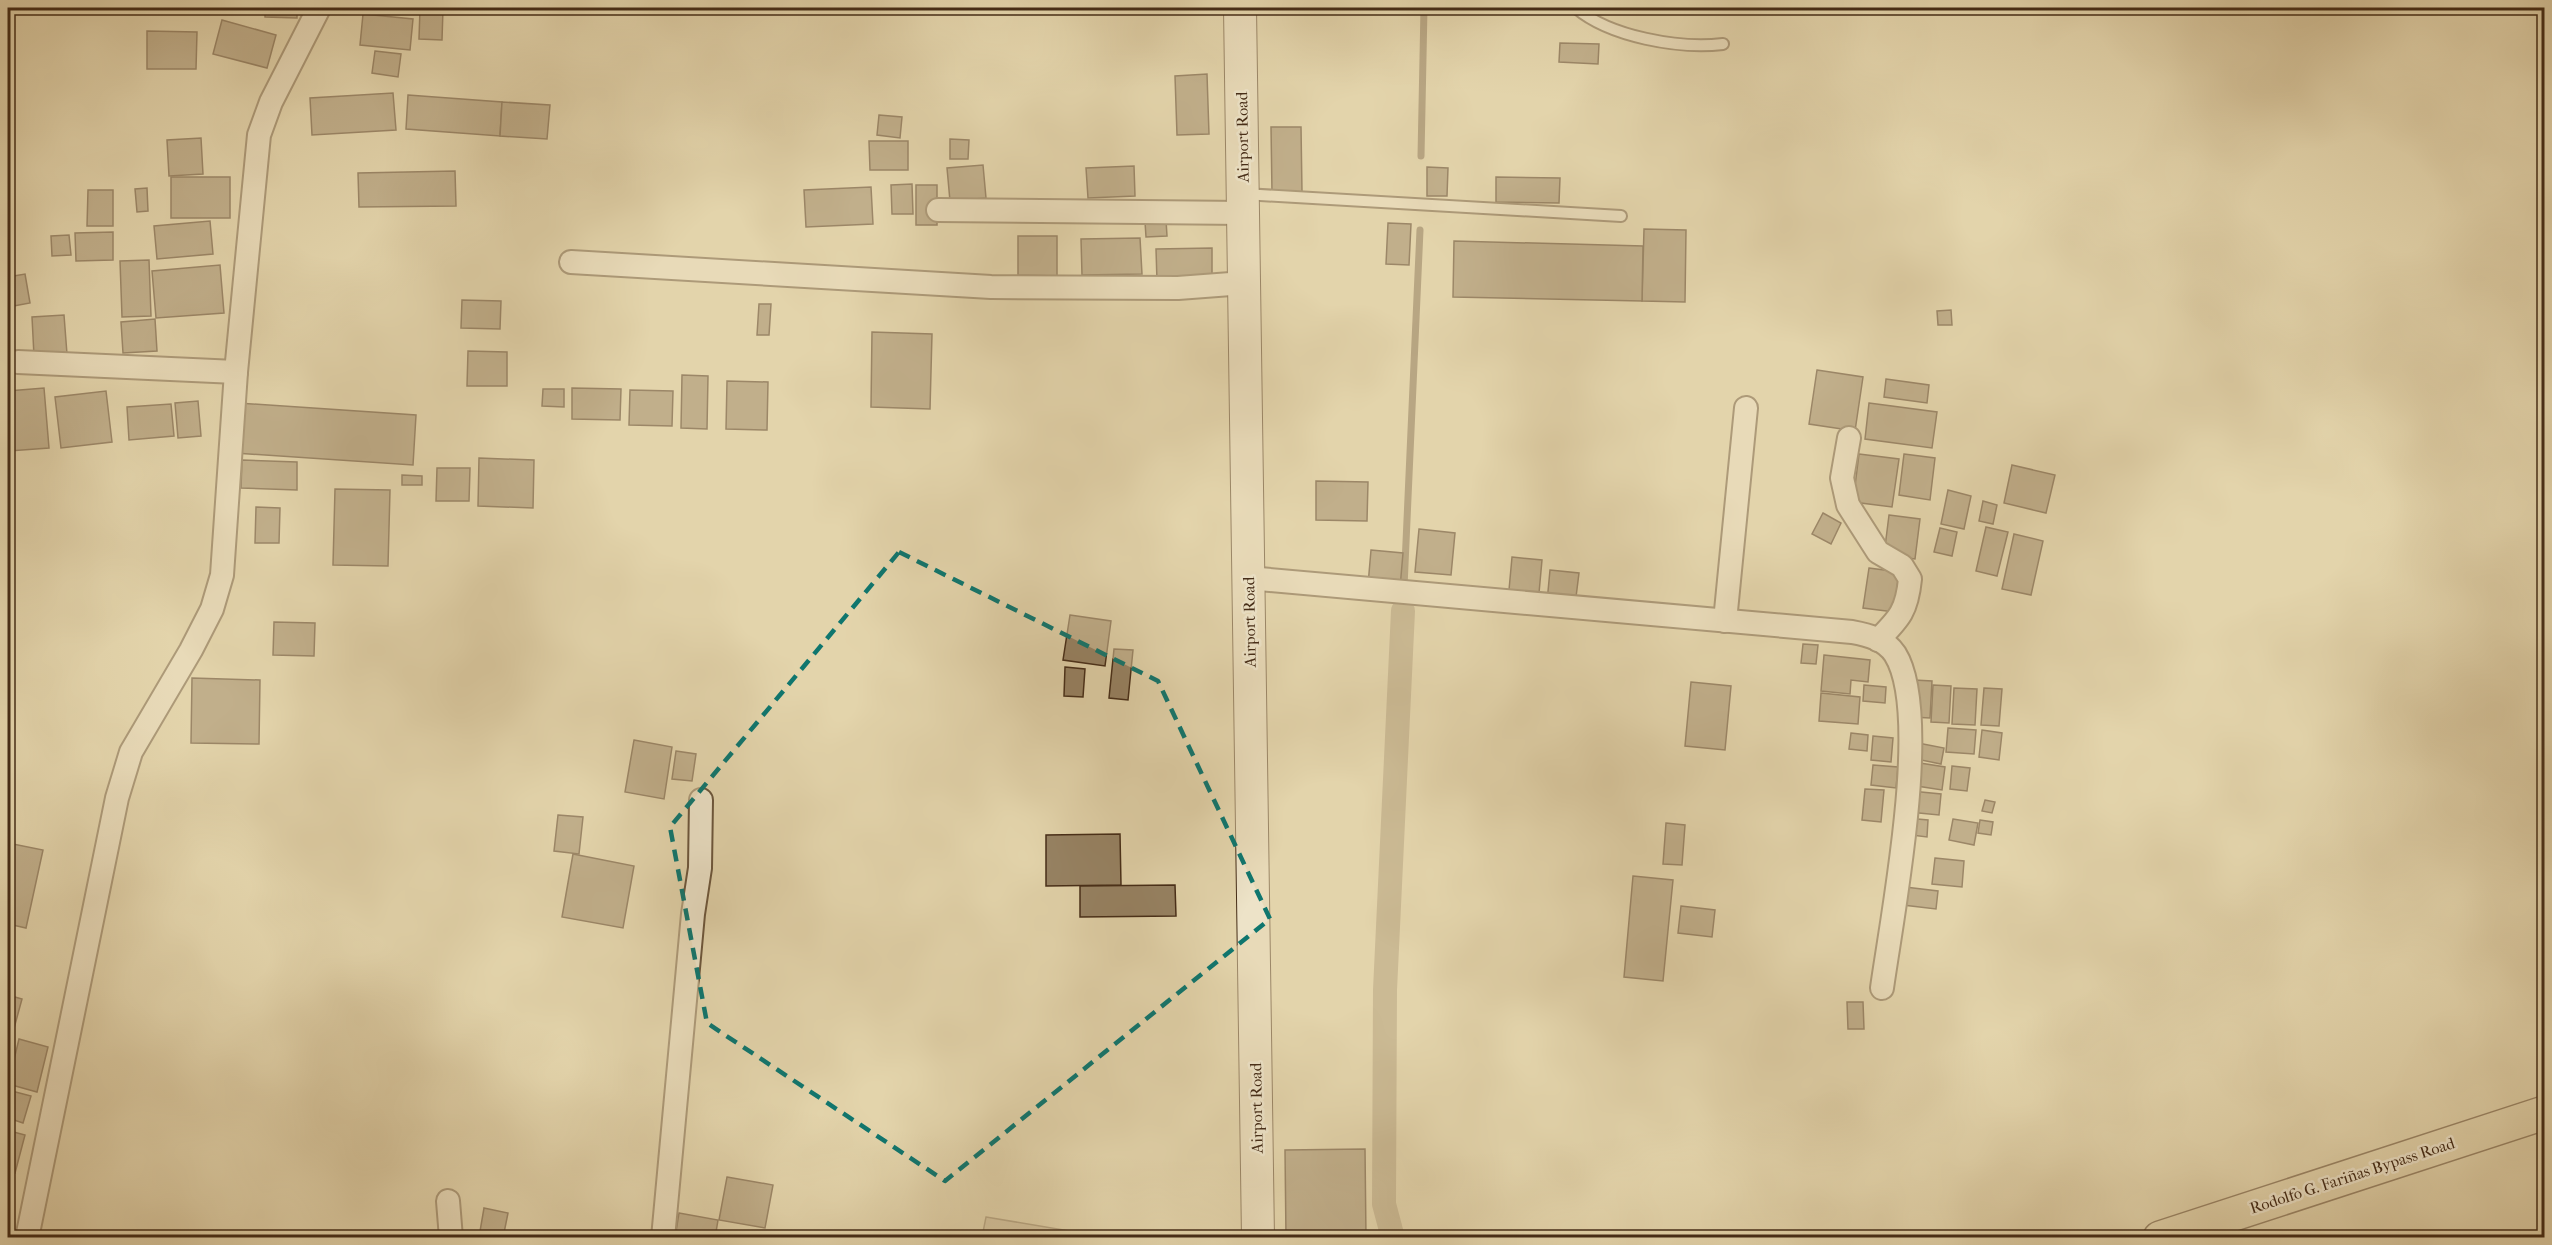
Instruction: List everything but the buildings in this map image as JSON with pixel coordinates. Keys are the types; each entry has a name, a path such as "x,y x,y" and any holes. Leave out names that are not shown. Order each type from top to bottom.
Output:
{"main road":[{"name":"Airport Road","path":"1240,8 1258,1238"},
{"name":"Rodolfo G. Fariñas Bypass Road","path":"2160,1238 2544,1113"}],"street":[{"path":"27,1238 117,798 131,752 191,650 212,609 222,575 236,372 259,135 271,102 320,8"},
{"path":"938,210 1242,204"},
{"path":"571,262 991,287 1178,288 1244,283"},
{"path":"18,362 236,372"},
{"path":"1725,621 1746,408"},
{"path":"1849,438 1842,478 1848,505 1878,552 1902,566 1910,579 1903,613 1878,640"},
{"path":"1248,578 1852,632 1885,643 1895,655 1902,673 1907,696 1911,760 1882,988"},
{"path":"663,1238 689,948 700,868 701,800"},
{"path":"448,1201 451,1238"}],"lane":[{"path":"1576,8 1603,26 1631,36 1706,46 1723,44"},
{"path":"1242,204 1621,216"}],"highlighted area":[{"path":"899,552 1158,681 1270,919 945,1181 707,1023 670,827"}],"shaded area":[{"path":"986,1217 1105,1237 982,1237"}],"waterway":[{"path":"1421,156 1424,8"},
{"path":"1404,587 1420,230"},
{"path":"1393,1238 1384,1204 1385,990 1403,611"}]}
